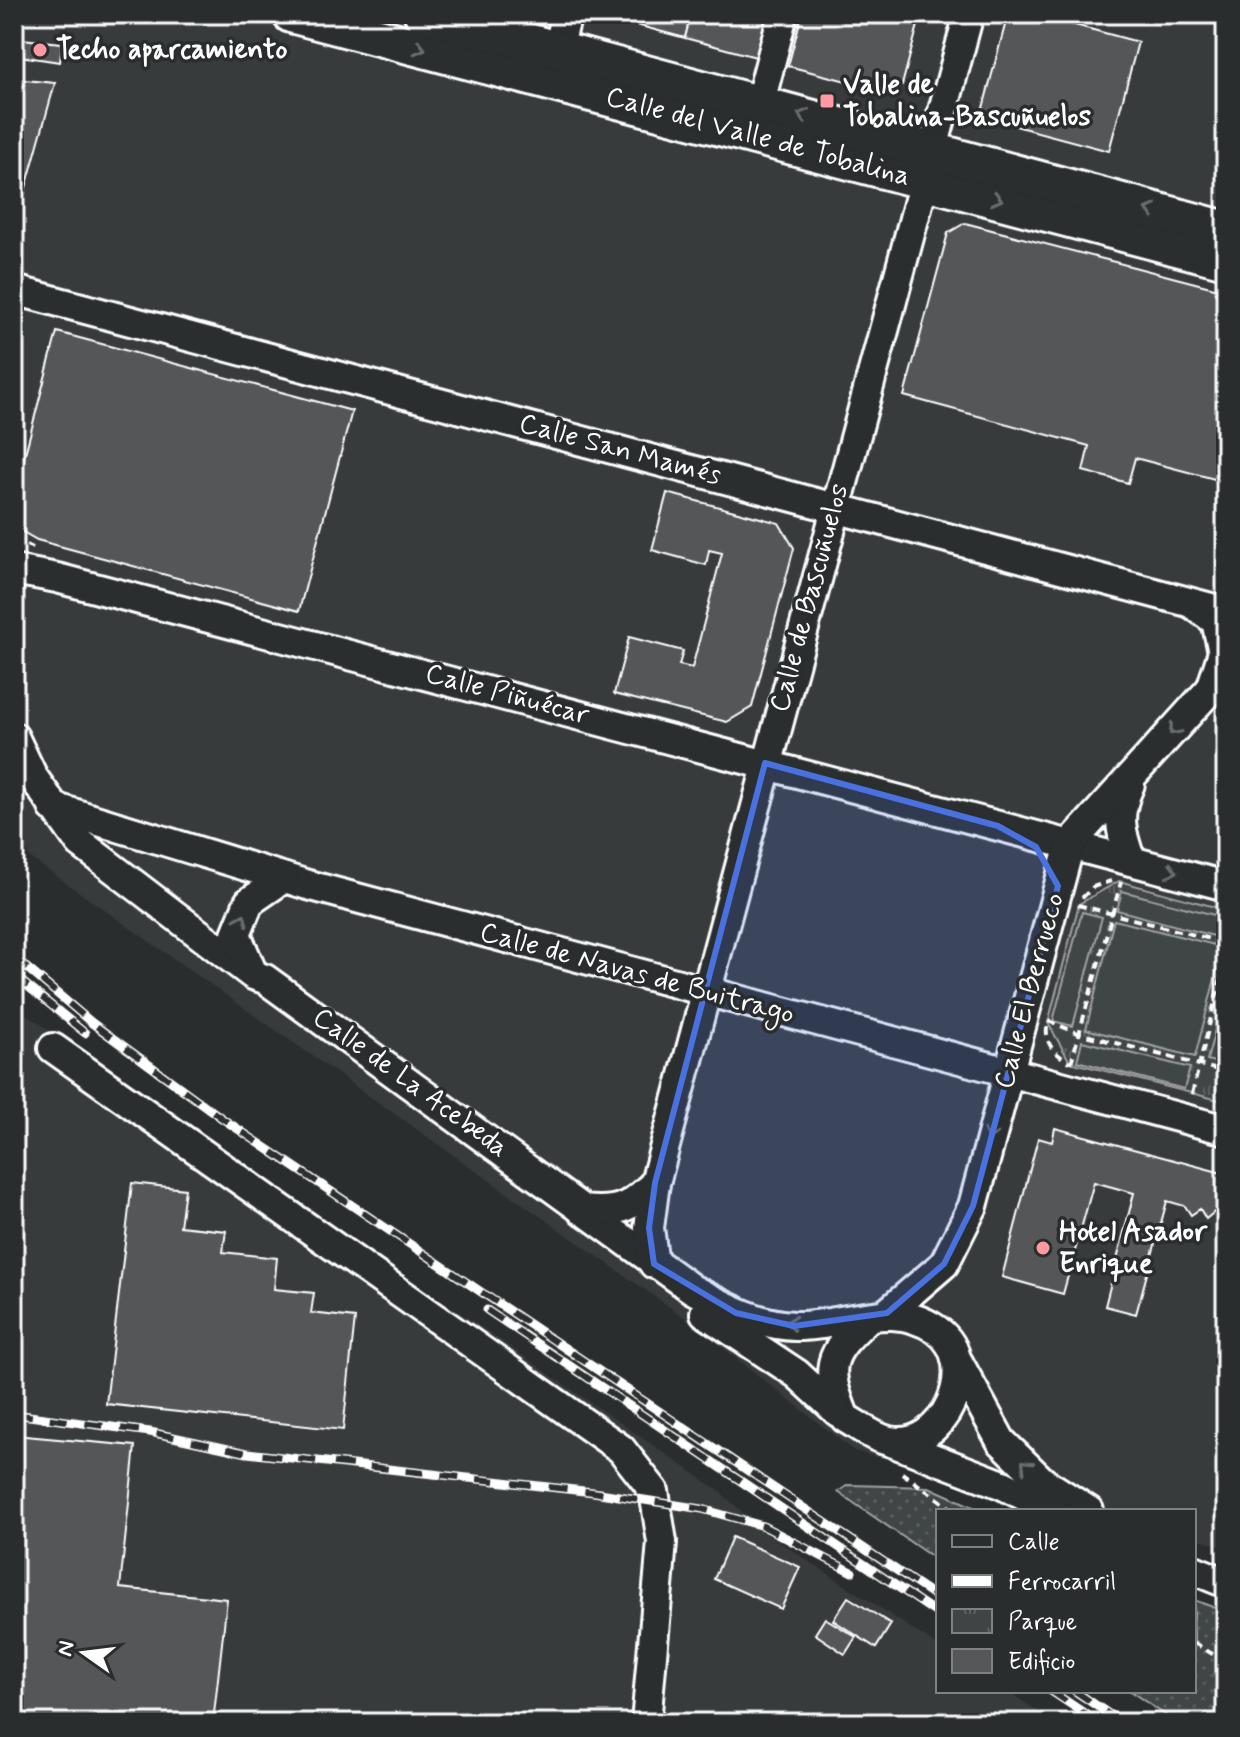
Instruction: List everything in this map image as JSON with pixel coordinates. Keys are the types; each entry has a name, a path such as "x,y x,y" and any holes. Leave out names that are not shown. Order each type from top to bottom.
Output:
{"main road":[{"name":"Calle del Valle de Tobalina","path":"291,14 927,165 1226,230"},
{"name":"Calle del Valle de Tobalina","path":"437,16 760,102 927,165 1226,260"}],"street":[{"path":"558,49 567,14"},
{"path":"760,102 783,14"},
{"name":"Calle de Bascuñuelos","path":"654,1264 649,1228 655,1183 765,763 969,14"},
{"name":"Calle San Mamés","path":"14,290 1226,612"},
{"name":"Calle Piñuécar","path":"19,570 1070,844 1127,875 1226,886"},
{"name":"Calle El Berrueco","path":"878,1316 944,1264 967,1218 1008,1071 1069,895 1070,844 1218,680 1223,652 1216,621 1190,603"},
{"name":"Calle de La Acebeda","path":"14,737 52,807 80,843 253,975 265,979 412,1082 654,1264 736,1313 794,1326 878,1316"},
{"name":"Calle de La Acebeda","path":"14,766 61,846 113,891 269,997 690,1302 797,1374 845,1418"},
{"path":"1127,875 1119,828 1120,805 1136,773"},
{"name":"Calle de Navas de Buitrago","path":"52,807 118,830 284,878 1226,1130"},
{"name":"Calle Piñuécar","path":"998,826 1036,847 1069,895"},
{"path":"253,975 236,934 249,902 284,878"},
{"path":"53,1048 621,1449 654,1491 662,1542 646,1723"},
{"path":"582,1210 605,1213 630,1206 655,1183"},
{"path":"1051,1509 1003,1485 890,1442 845,1418 830,1382 839,1344 878,1316 917,1317 942,1333 1001,1441 1042,1481 1086,1509"},
{"path":"890,1442 920,1437 944,1418 958,1390 956,1359"},
{"path":"1196,1552 1226,1563"},
{"path":"1196,1571 1226,1583"}],"path":[{"path":"1069,895 1127,875"},
{"path":"1070,1062 1111,913 1127,875"},
{"path":"1069,895 1111,913 1226,943"},
{"path":"1069,895 1075,919"},
{"path":"1192,1094 1226,957"},
{"path":"1052,1007 1046,1038 1052,1049 1077,1064"},
{"path":"1048,1023 1226,1072"},
{"path":"902,1473 952,1509"},
{"path":"1196,1644 1226,1662"}],"highlighted area":[{"path":"765,763 998,826 1036,847 1058,886 973,1206 944,1264 887,1313 794,1326 736,1313 654,1264 649,1228 655,1183"}],"shaded area":[{"path":"14,14 1226,14 1226,1548 1196,1538 1196,1509 1082,1509 854,1451 681,1315 29,857 14,826"},
{"path":"14,1006 718,1490 766,1533 936,1645 936,1693 1010,1693 1055,1723 14,1723"}],"green space":[{"path":"1119,881 1226,910 1226,1102 1070,1062 1048,1023 1079,904"},
{"path":"1122,891 1226,918 1225,939 1117,910"},
{"path":"1082,912 1102,917 1073,1026 1053,1021"},
{"path":"1114,920 1223,947 1195,1057 1086,1029"},
{"path":"1226,989 1226,1065 1207,1060"},
{"path":"1082,1041 1190,1068 1184,1089 1077,1061"},
{"path":"848,1485 929,1487 978,1509 936,1509 936,1560 838,1492"},
{"path":"1196,1601 1226,1612 1226,1723 1177,1723 1133,1693 1196,1693"}],"building":[{"path":"595,14 691,14 685,38"},
{"path":"691,14 767,14 756,57 685,38"},
{"path":"802,14 921,14 902,85 889,92 788,66"},
{"path":"1008,14 1034,14 1138,42 1109,151 993,120 983,108"},
{"name":"Techo aparcamiento","path":"21,39 62,43 60,62 19,56"},
{"path":"14,79 55,83 14,231"},
{"path":"965,223 1226,291 1226,482 1135,458 1128,483 1083,471 1089,446 904,396 948,233"},
{"path":"57,332 352,411 299,611 37,540 14,527 14,496"},
{"path":"667,493 779,523 794,548 752,707 727,722 614,694 629,637 683,651 679,665 692,668 722,553 709,550 706,565 652,550"},
{"name":"Hotel Asador Enrique","path":"1055,1128 1226,1174 1226,1210 1218,1209 1206,1219 1200,1209 1191,1215 1185,1206 1167,1201 1136,1314 1105,1306 1134,1193 1094,1182 1063,1294 1002,1277 1038,1138 1052,1142"},
{"path":"132,1183 185,1189 180,1226 226,1231 223,1252 277,1258 274,1289 314,1293 311,1313 355,1318 343,1430 106,1404"},
{"path":"14,1435 135,1446 120,1588 227,1599 213,1723 14,1723"},
{"path":"732,1537 800,1567 781,1609 714,1579"},
{"path":"848,1597 891,1624 876,1648 833,1620"},
{"path":"825,1618 856,1637 845,1654 815,1634"}],"railway":[{"path":"14,957 92,1023 223,1119 936,1597"},
{"path":"14,975 85,1033"},
{"path":"487,1310 936,1613"},
{"path":"14,1414 150,1432 247,1453 593,1492 702,1509 763,1526 852,1572"},
{"path":"1054,1693 1099,1723"},
{"path":"1078,1693 1122,1723"}],"place":[{"name":"Techo aparcamiento","path":"40,50"},
{"name":"Valle de Tobalina-Bascuñuelos","path":"827,101"},
{"name":"Hotel Asador Enrique","path":"1043,1248"}]}
